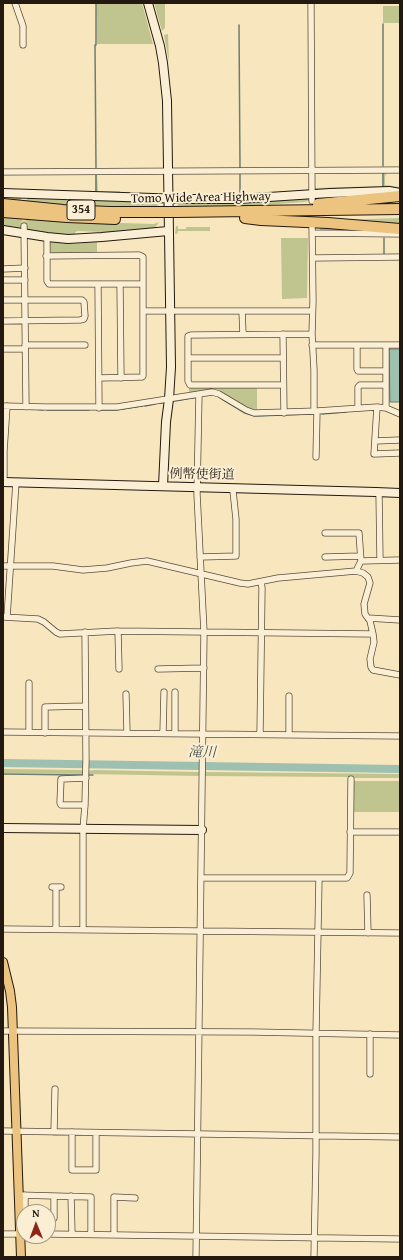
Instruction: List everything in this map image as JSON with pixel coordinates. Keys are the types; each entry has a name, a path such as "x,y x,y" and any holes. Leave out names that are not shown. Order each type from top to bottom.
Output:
{"highway":[{"name":"354","path":"245,214 266,207 336,203 400,194"},
{"name":"Tomo Wide Area Highway","path":"3,204 159,215"},
{"name":"Tomo Wide Area Highway","path":"3,212 92,218 400,209"},
{"name":"354","path":"245,214 261,220 322,222 400,228"},
{"name":"Tomo Wide Area Highway","path":"245,214 400,215"}],"main road":[{"path":"3,962 11,998 16,1132 22,1204"},
{"path":"21,1257 22,1244"}],"street":[{"path":"15,3 23,26 23,45"},
{"path":"148,3 160,46 166,89 171,367 166,422 163,486"},
{"path":"311,3 312,197"},
{"path":"3,172 400,170"},
{"path":"3,193 24,197 238,199 312,197 389,192 400,194"},
{"path":"312,224 312,346 316,411 316,457"},
{"path":"3,230 24,230 47,237 83,238 168,231"},
{"path":"24,230 26,407"},
{"path":"312,233 400,234"},
{"path":"47,237 47,284 143,284"},
{"path":"46,256 141,255 143,258 143,376 99,378"},
{"path":"313,258 400,257"},
{"path":"3,269 25,268"},
{"path":"3,280 25,280"},
{"path":"98,284 99,408"},
{"path":"120,284 121,378"},
{"path":"3,300 82,300 84,304 84,318 82,320 3,320"},
{"path":"242,310 243,334"},
{"path":"143,311 312,311"},
{"path":"283,334 284,413"},
{"path":"283,385 190,385 188,382 188,338 190,335 312,334"},
{"path":"3,349 85,345"},
{"path":"357,345 358,371 386,371"},
{"path":"386,345 386,408"},
{"path":"312,346 400,345"},
{"path":"188,358 283,358"},
{"path":"358,408 358,387 360,385 386,385"},
{"path":"4,482 5,406 99,408 124,406 212,392 218,393 246,410 254,413 284,413 377,407 386,408 400,414"},
{"path":"196,1257 198,1032 204,734 204,632 197,487 199,394"},
{"path":"377,407 374,454 400,453"},
{"path":"375,441 400,440"},
{"name":"例幣使街道","path":"4,482 379,492 400,494"},
{"path":"16,482 5,617 38,619 58,634 118,631 373,634"},
{"path":"200,557 236,556 234,488"},
{"path":"379,492 380,560"},
{"path":"325,532 359,533 360,559 356,571"},
{"path":"325,557 400,560"},
{"path":"3,566 53,566 83,570 148,561 248,584 278,578 356,571 363,573 369,579 370,583 364,604 365,614 368,618 374,642 370,658 371,668 373,670 400,675"},
{"path":"260,734 261,582"},
{"path":"368,618 400,620"},
{"path":"118,631 119,669"},
{"path":"83,930 83,829 86,778 85,632"},
{"path":"158,669 204,668"},
{"path":"29,683 29,732"},
{"path":"163,733 164,692"},
{"path":"175,692 175,733"},
{"path":"126,694 127,733"},
{"path":"289,696 289,735"},
{"path":"45,732 45,707 85,706"},
{"path":"3,732 400,736"},
{"path":"85,806 60,805 60,779 86,778"},
{"path":"201,878 345,879 349,877 351,779"},
{"path":"3,828 202,830"},
{"path":"350,832 400,832"},
{"path":"314,1257 319,878"},
{"path":"56,887 56,929"},
{"path":"367,895 368,933"},
{"path":"3,929 400,933"},
{"path":"3,1031 400,1035"},
{"path":"370,1034 370,1074"},
{"path":"54,1132 55,1089"},
{"path":"3,1132 400,1137"},
{"path":"72,1132 72,1170 96,1170 96,1134"},
{"path":"24,1204 22,1195 91,1197 90,1234"},
{"path":"54,1196 54,1204"},
{"path":"71,1196 72,1234"},
{"path":"114,1234 114,1197 135,1198"},
{"path":"3,1234 16,1234"},
{"path":"56,1234 400,1239"}],"green space":[{"path":"96,3 142,3 153,44 97,44"},
{"path":"154,3 165,3 165,28 162,31"},
{"path":"383,6 400,6 400,23 383,23"},
{"path":"168,34 169,62 164,35"},
{"path":"400,172 386,173 385,185 400,187 400,189 389,187 314,189 315,173","holes":["316,173 382,173 382,186 316,188 315,186"]},
{"path":"95,174 97,174 98,191 120,192 95,192"},
{"path":"3,196 21,197 21,200 27,200 28,196 80,200 152,201 158,205 160,209 48,204 3,200"},
{"path":"307,198 309,201 304,202 227,208 176,209 178,204 181,202"},
{"path":"3,216 89,222 154,224 159,222 155,228 102,235 59,236 30,232 26,231 26,219 22,219 22,226 18,230 3,227","holes":["78,231 101,232 102,234 75,235 75,232"]},
{"path":"400,218 400,225 334,220"},
{"path":"176,226 178,226 178,229 186,229 186,227 210,227 210,231 178,231 177,234 175,234"},
{"path":"320,226 371,232 320,231"},
{"path":"281,238 308,238 307,298 282,299"},
{"path":"50,242 72,244 97,242 97,253 52,253 49,250"},
{"path":"189,387 257,387 257,410 246,407 218,390 213,389 189,393"},
{"path":"3,769 84,770 84,774 3,773"},
{"path":"87,771 201,772 201,776 87,774"},
{"path":"205,772 400,774 400,778 353,778 353,776 205,776"},
{"path":"354,781 400,781 400,812 354,812"}],"shaded area":[{"path":"390,349 400,349 400,402 390,402"}],"waterway":[{"path":"96,3 96,169"},
{"path":"383,24 383,166"},
{"path":"239,25 240,168"},
{"path":"383,173 383,187"},
{"path":"240,174 240,195"},
{"path":"96,175 96,192"},
{"path":"384,238 384,254"},
{"path":"175,401 197,397"},
{"path":"222,399 245,413 255,416 312,414"},
{"path":"145,406 155,404"},
{"path":"97,410 116,410 142,406"},
{"path":"35,409 43,410"},
{"path":"47,410 89,410"},
{"path":"322,414 346,412"},
{"name":"滝川","path":"3,763 400,769"},
{"path":"3,774 83,775"},
{"path":"88,775 93,775"}],"tunnel":[{"path":"24,200 24,226"}]}
